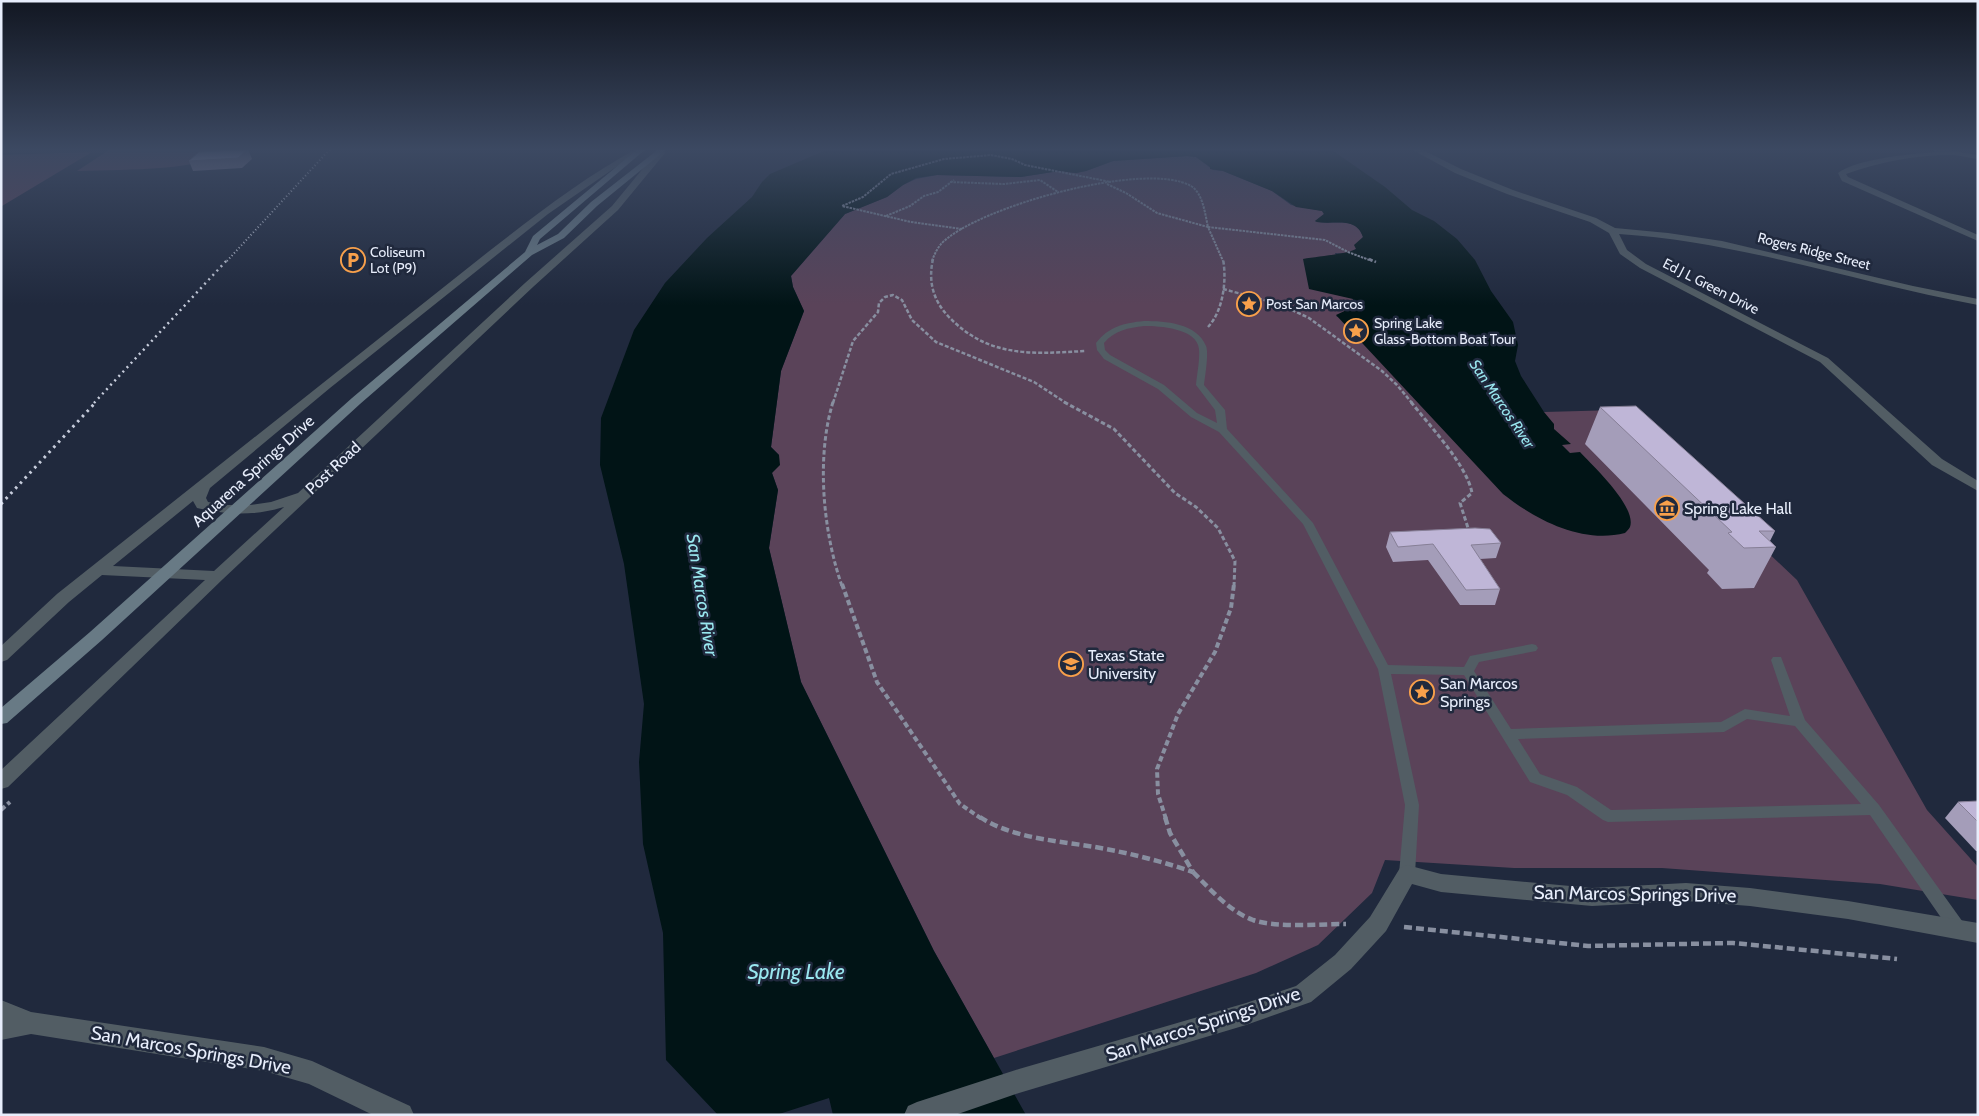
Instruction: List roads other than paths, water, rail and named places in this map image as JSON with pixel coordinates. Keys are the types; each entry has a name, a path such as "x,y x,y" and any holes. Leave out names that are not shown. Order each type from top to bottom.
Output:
{"main road":[{"name":"Aquarena Springs Drive","path":"529,253 536,238 582,200"},
{"name":"Aquarena Springs Drive","path":"1,718 96,636 356,401 529,253 560,236 599,200"}],"street":[{"path":"1,656 64,598 326,385 562,200"},
{"name":"Post Road","path":"1,782 218,576 622,200"},
{"path":"1534,200 1594,220 1612,230"},
{"path":"1892,200 1978,238"},
{"name":"Rogers Ridge Street","path":"1612,230 1678,236 1721,244 1937,296 1978,302"},
{"name":"Ed J L Green Drive","path":"1612,230 1623,252 1643,266 1824,360 1937,462 1978,487"},
{"path":"204,486 199,498 202,505 214,508 267,508 281,504 312,488"},
{"path":"99,570 218,576"},
{"name":"San Marcos Springs Drive","path":"916,1115 1019,1081 1246,1014 1303,994 1343,962 1378,924 1407,874 1441,883 1592,897 1686,892 1750,897 1848,910 1968,932"},
{"name":"San Marcos Springs Drive","path":"1,1011 31,1023 264,1059 312,1073 401,1115"},
{"name":"San Marcos Springs Drive","path":"1,1029 31,1023"}],"lane":[{"path":"1222,430 1220,410 1200,385 1203,347 1194,335 1168,326 1152,324 1123,326 1103,336 1100,343 1101,350 1107,357 1161,387 1194,415 1222,430 1308,523 1384,669 1412,805 1407,874"},
{"path":"1468,671 1474,659 1532,648"},
{"path":"1777,660 1799,722 1874,809 1968,932"},
{"path":"1384,669 1468,671"},
{"path":"1468,671 1535,778 1572,791 1608,816 1874,809"},
{"path":"1508,734 1724,727 1745,714 1799,722"}],"water":[{"name":"Spring Lake","path":"749,200 879,200 845,214 791,276 793,287 804,311 781,371 771,447 779,455 780,465 772,473 778,490 769,548 801,682 934,951 1026,1115 833,1115 829,1098 776,1115 718,1115 666,1060 663,933 643,844 639,762 644,704 624,564 600,465 601,418 634,330 665,283 707,238"},
{"name":"Spring Lake","path":"1286,200 1400,200 1412,210 1434,221 1457,239 1475,260 1491,291 1513,322 1518,345 1515,361 1521,376 1554,424 1554,429 1571,444 1562,445 1570,453 1580,452 1621,498 1630,519 1630,527 1625,533 1609,536 1592,535 1560,527 1530,513 1503,494 1336,315 1353,307 1353,299 1309,289 1303,259 1338,254 1356,249 1354,245 1363,237 1360,230 1350,224 1317,222 1315,221 1324,214 1322,211 1296,207"}],"railway":[{"path":"227,261 283,200"},
{"path":"94,403 228,259"},
{"path":"1,504 96,402"}],"place":[{"name":"Coliseum Lot (P9)","path":"353,260"},
{"name":"Post San Marcos","path":"1249,304"},
{"name":"Spring Lake Glass-Bottom Boat Tour","path":"1356,331"},
{"name":"Spring Lake Hall","path":"1667,508"},
{"name":"Texas State University","path":"1071,664"},
{"name":"San Marcos Springs","path":"1422,692"}],"water label":[{"name":"San Marcos River","path":"1502,404"},
{"name":"San Marcos River","path":"702,595"}]}
